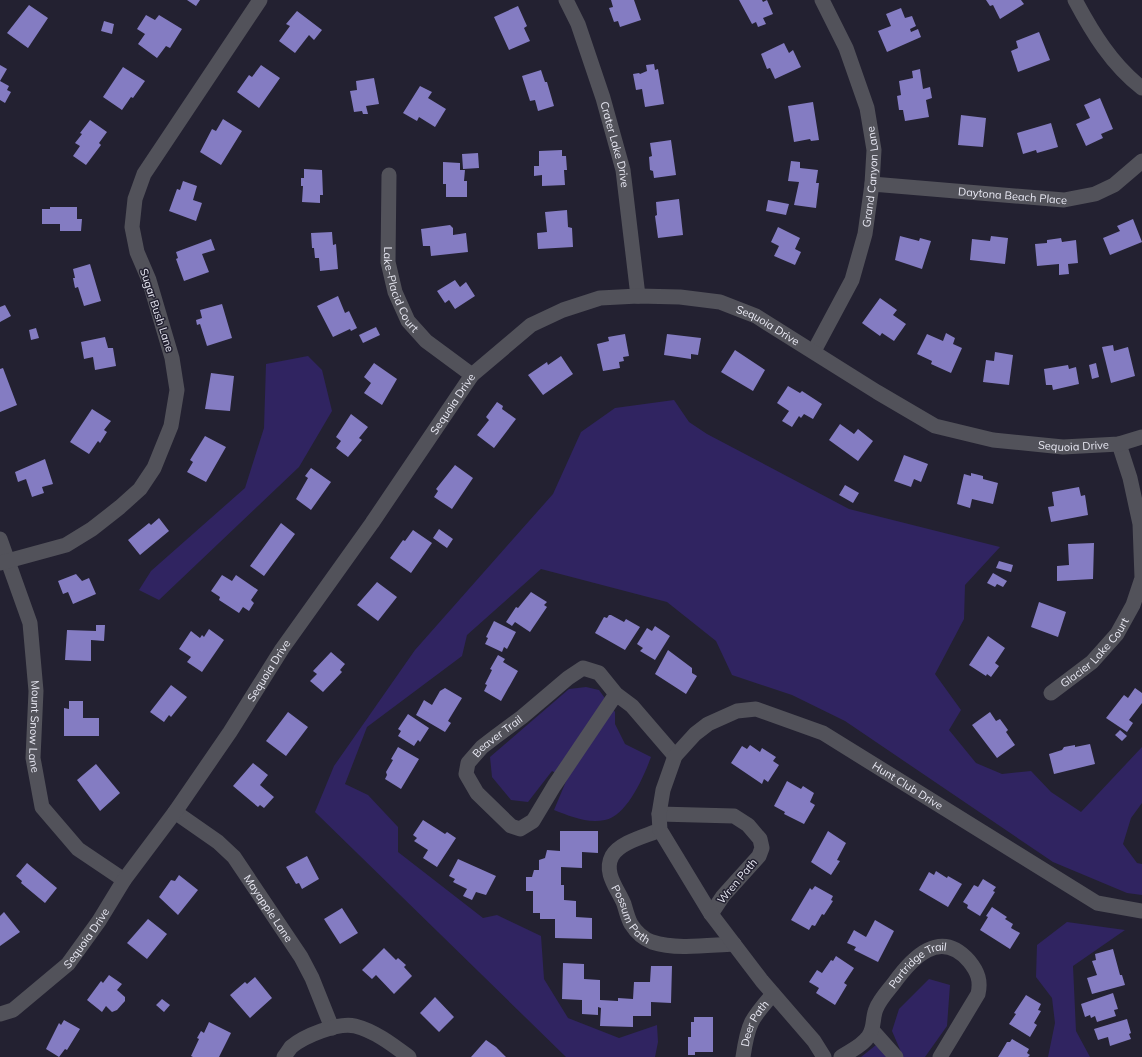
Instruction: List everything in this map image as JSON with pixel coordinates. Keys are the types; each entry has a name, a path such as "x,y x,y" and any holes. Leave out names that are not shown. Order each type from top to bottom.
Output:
{"street":[{"name":"Sugar Bush Lane","path":"4,562 66,545 92,529 120,507 140,488 154,468 171,426 178,390 172,358 149,280 137,252 132,227 135,198 144,174 260,0"},
{"name":"Crater Lake Drive","path":"566,0 578,24 603,98 623,170 638,296"},
{"name":"Grand Canyon Lane","path":"814,351 852,280 865,234 872,184 874,150 867,108 846,48 822,0"},
{"path":"1075,0 1101,45 1130,78 1142,88"},
{"name":"Daytona Beach Place","path":"872,184 1064,200 1096,194 1114,185 1142,161"},
{"name":"Lake-Placid Court","path":"389,175 388,262 395,292 408,321 426,341 472,375"},
{"name":"Sequoia Drive","path":"0,1014 13,1010 68,964 99,921 124,880 175,812 230,732 282,649 372,523 472,375 532,325 562,310 600,298 638,296 680,297 720,302 756,316 814,351 877,392 935,426 993,440 1063,447 1119,444 1142,437"},
{"name":"Glacier Lake Court","path":"1051,693 1092,662 1117,634 1133,605 1142,578 1140,524 1130,478 1119,444"},
{"name":"Mount Snow Lane","path":"0,539 4,562 30,623 36,691 33,758 42,808 78,849 124,880"},
{"name":"Beaver Trail","path":"583,668 599,673 616,694 533,820 527,825 520,829 511,826 485,802 470,783 466,774 468,764 478,752 578,671 583,668"},
{"path":"616,694 632,706 675,756"},
{"name":"Hunt Club Drive","path":"824,1057 814,1041 710,914 660,830 659,814 663,790 675,756 695,734 708,724 724,715 756,708 795,721 823,733 1097,903 1142,911"},
{"name":"Mayapple Lane","path":"175,812 218,842 234,857 301,957 312,978 332,1028"},
{"name":"Wren Path","path":"659,814 734,816 748,825 760,839 762,848 759,856 723,896 710,914"},
{"name":"Possum Path","path":"660,830 624,846 612,855 609,863 610,877 624,903 631,924 644,938 653,942 670,945 734,944"},
{"name":"Partridge Trail","path":"872,1030 876,1010 880,1001 915,958 934,947 942,946 961,952 979,977 980,986 978,994 940,1057"},
{"name":"Deer Path","path":"743,1057 749,1024 757,1012 774,994"},
{"path":"284,1057 291,1047 310,1036 332,1028 354,1026 387,1040 409,1057"},
{"path":"841,1057 867,1039 872,1030 896,1057"}],"shaded area":[{"path":"308,356 322,370 332,411 299,467 159,600 139,590 151,571 245,488 264,428 266,364"},
{"path":"674,400 689,422 707,434 849,509 1000,547 965,585 964,619 935,674 961,710 949,730 976,763 1002,774 1031,771 1051,792 1081,812 1142,747 1142,803 1131,818 1123,844 1137,863 1142,864 1142,895 1127,893 1053,862 845,721 792,695 732,675 716,641 667,602 541,569 467,635 462,656 367,727 345,784 368,795 398,827 398,852 483,918 497,915 541,936 544,979 568,1018 619,1038 657,1025 658,1042 655,1057 566,1057 315,812 334,766 415,650 553,494 581,432 615,408"},
{"path":"586,687 599,690 615,712 615,724 625,744 651,757 634,794 613,817 598,821 579,819 554,810 567,779 552,771 528,802 511,800 492,777 490,757 569,689"},
{"path":"1067,922 1125,930 1073,966 1076,1031 1090,1057 1048,1057 1055,1023 1052,998 1036,977 1037,945"},
{"path":"929,979 950,985 947,1026 925,1057 861,1057 876,1045 901,1052 892,1031 899,1009"}],"building":[{"path":"187,0 200,0 196,6"},
{"path":"611,0 634,0 641,20 620,27 618,21 614,22 609,8 613,7"},
{"path":"739,0 762,0 763,2 767,0 773,14 763,18 766,24 758,27 756,22 752,24"},
{"path":"986,0 1021,0 1024,4 1000,19 993,5 990,6"},
{"path":"29,5 48,18 28,48 7,33"},
{"path":"518,6 527,26 524,28 530,41 509,50 494,17"},
{"path":"901,8 905,18 912,16 916,26 910,29 911,32 918,29 921,37 887,52 878,31 891,26 886,14"},
{"path":"297,11 322,30 314,40 309,35 295,53 279,41 290,26 286,24"},
{"path":"146,15 155,20 159,15 182,29 170,48 166,46 157,58 138,44 145,34 137,29"},
{"path":"104,21 114,24 112,34 101,31"},
{"path":"1039,32 1050,60 1018,72 1011,51 1018,48 1016,41"},
{"path":"784,43 789,53 793,50 801,67 775,79 770,68 767,69 761,54"},
{"path":"654,64 655,70 658,69 664,104 645,107 642,89 636,90 633,74 640,74 647,71 646,65"},
{"path":"0,65 7,69 0,81"},
{"path":"261,65 280,78 259,108 237,92 249,75 252,77"},
{"path":"123,67 145,81 122,110 103,97"},
{"path":"920,69 923,89 930,87 932,98 926,100 929,117 905,121 903,110 899,110 897,96 901,95 899,81 913,78 912,71"},
{"path":"541,70 545,82 547,82 554,106 538,111 535,100 530,101 522,76"},
{"path":"374,78 379,104 366,106 368,114 363,114 362,111 354,112 350,91 357,90 356,81"},
{"path":"0,81 9,86 7,90 11,92 5,103 0,100"},
{"path":"420,86 432,92 428,98 446,109 435,127 419,117 417,121 403,113"},
{"path":"1100,98 1113,129 1101,134 1103,138 1086,146 1076,124 1090,118 1084,105"},
{"path":"813,102 819,140 811,141 810,139 794,142 788,106"},
{"path":"961,115 986,118 983,147 958,145"},
{"path":"223,119 242,131 221,165 200,152 212,129 216,131"},
{"path":"90,120 107,132 99,143 101,145 86,165 73,156 80,146 75,143 82,134 80,133"},
{"path":"1051,123 1058,147 1037,153 1036,150 1023,154 1017,133"},
{"path":"671,140 676,175 654,178 653,171 650,170 649,157 652,156 650,143"},
{"path":"562,150 562,156 566,156 567,170 564,170 565,185 542,186 542,175 534,176 534,166 539,166 539,151"},
{"path":"478,153 479,168 463,169 462,154"},
{"path":"791,161 800,162 800,168 818,170 816,183 819,183 816,208 794,205 799,182 788,181"},
{"path":"443,162 460,163 460,170 465,170 464,181 467,181 467,197 446,197 446,184 443,184"},
{"path":"304,169 322,170 323,195 320,195 320,203 302,202 303,186 301,186 301,178 304,178"},
{"path":"183,181 197,186 193,200 202,203 196,221 169,211 177,189 180,190"},
{"path":"679,199 683,235 658,238 655,216 657,215 656,202"},
{"path":"768,200 789,204 786,215 766,211"},
{"path":"50,207 77,207 77,219 82,219 81,231 60,231 60,224 42,224 42,209 50,209"},
{"path":"567,210 568,227 572,228 573,247 538,249 537,233 547,232 545,212"},
{"path":"1133,219 1142,242 1110,255 1103,238 1120,231 1117,226"},
{"path":"450,225 453,228 453,235 466,233 468,252 431,256 430,246 423,246 421,229"},
{"path":"778,227 800,238 795,249 801,252 795,265 774,256 779,246 771,242"},
{"path":"332,232 333,245 336,244 338,269 320,271 319,258 315,258 314,248 312,248 311,233"},
{"path":"900,236 919,241 920,238 931,241 922,269 895,260"},
{"path":"991,236 1008,238 1005,264 970,260 972,239 990,241"},
{"path":"1061,238 1062,242 1076,240 1078,263 1068,264 1069,274 1059,275 1059,264 1037,266 1035,244 1047,243 1047,240"},
{"path":"211,239 215,250 202,254 209,272 184,281 176,259 178,258 176,252"},
{"path":"90,264 101,301 84,306 78,287 75,288 73,269"},
{"path":"455,280 460,287 466,282 475,296 455,309 449,300 445,303 437,291"},
{"path":"338,296 345,313 349,311 357,328 351,331 350,329 333,337 317,306"},
{"path":"880,298 897,310 893,315 906,324 894,341 882,333 880,336 862,323"},
{"path":"222,304 232,338 207,346 200,324 197,325 196,320 202,318 200,310"},
{"path":"5,305 11,316 0,322 0,307"},
{"path":"376,327 380,335 363,343 359,335"},
{"path":"36,328 39,338 31,340 29,330"},
{"path":"946,333 955,338 953,344 962,348 951,373 931,364 932,361 917,354 927,334 943,341"},
{"path":"625,334 629,356 623,357 624,361 619,362 620,368 603,371 597,344 609,341 608,337"},
{"path":"667,334 701,338 698,355 691,354 691,359 664,355"},
{"path":"105,337 108,348 113,348 116,366 95,370 93,357 84,359 81,342"},
{"path":"1113,345 1114,351 1128,347 1135,376 1111,383 1102,347"},
{"path":"735,350 765,370 753,391 721,372"},
{"path":"995,352 1013,355 1009,385 983,382 986,360 994,361"},
{"path":"561,356 573,374 543,395 528,375 547,362 548,365"},
{"path":"374,363 397,379 382,405 364,393 371,383 364,377"},
{"path":"1096,363 1099,377 1092,379 1089,365"},
{"path":"1068,365 1069,369 1076,367 1079,384 1053,390 1052,385 1046,385 1044,369"},
{"path":"3,368 17,405 0,412 0,369"},
{"path":"211,373 234,376 230,411 205,409"},
{"path":"788,386 800,393 802,391 822,404 813,419 804,414 801,418 799,416 792,427 782,421 789,411 777,403"},
{"path":"497,402 503,406 502,409 516,419 494,448 477,435 489,420 486,417"},
{"path":"92,409 111,421 104,430 107,432 100,443 98,441 89,454 70,442"},
{"path":"351,414 368,427 359,438 362,440 348,457 336,448 341,441 336,437"},
{"path":"840,424 854,434 858,429 873,441 858,461 829,440"},
{"path":"205,436 226,447 206,482 187,472 193,462 190,460"},
{"path":"904,455 928,464 921,482 914,479 911,487 894,481"},
{"path":"45,459 53,484 42,487 44,493 32,497 26,479 18,482 15,472"},
{"path":"455,465 473,478 452,509 434,497 438,491 436,489"},
{"path":"311,468 331,482 311,510 296,499 308,478 305,476"},
{"path":"971,473 983,476 983,479 998,483 993,504 972,499 970,508 957,504 964,474 971,476"},
{"path":"845,485 859,493 853,503 839,495"},
{"path":"1079,487 1081,496 1085,495 1088,515 1051,522 1048,507 1054,506 1052,492"},
{"path":"159,518 169,531 140,555 128,540 149,523 151,525"},
{"path":"281,523 295,534 264,576 250,566"},
{"path":"439,529 453,539 447,548 433,538"},
{"path":"413,530 432,543 411,573 390,558 403,540 405,541"},
{"path":"1094,543 1093,579 1057,581 1057,566 1069,565 1068,544"},
{"path":"999,561 1013,565 1011,572 996,568"},
{"path":"993,573 1007,581 1003,587 997,584 995,587 987,583"},
{"path":"76,574 82,581 89,578 96,594 73,604 68,592 63,594 58,581"},
{"path":"222,575 232,581 236,575 258,590 251,600 254,603 249,611 243,607 239,613 219,600 220,597 211,591"},
{"path":"377,582 397,597 378,621 357,605"},
{"path":"531,592 547,602 544,605 547,607 530,632 515,622 512,626 506,622 516,607 518,608"},
{"path":"1039,602 1066,612 1058,637 1031,627"},
{"path":"609,615 624,622 626,619 640,627 625,650 595,633 604,617 607,618"},
{"path":"494,621 516,632 507,649 504,647 502,652 485,644 488,638 486,637"},
{"path":"96,625 105,625 104,641 91,640 91,661 65,660 67,630 96,631"},
{"path":"655,626 670,636 655,660 640,651 643,648 637,644 647,628 652,631"},
{"path":"209,629 224,640 202,672 187,662 191,657 179,649 191,631 200,638 202,635 204,637"},
{"path":"988,636 1005,648 995,663 999,666 991,677 987,674 986,676 969,665"},
{"path":"668,650 692,668 692,673 697,676 686,694 655,674"},
{"path":"331,652 345,664 340,670 342,672 323,692 310,681 317,674 313,671"},
{"path":"498,655 505,659 503,662 518,671 501,701 484,691 487,685 485,684 492,670 490,669"},
{"path":"171,685 187,697 171,717 169,715 164,722 150,712"},
{"path":"445,688 462,698 448,721 451,723 445,732 416,715 424,700 432,705 440,691"},
{"path":"1135,688 1142,693 1142,703 1129,720 1133,723 1127,732 1106,718 1124,695 1128,698"},
{"path":"69,701 83,701 83,718 99,718 99,736 64,736 64,708 69,709"},
{"path":"288,712 308,727 286,756 266,741"},
{"path":"990,712 996,721 1000,719 1008,730 1006,732 1015,745 997,758 972,725"},
{"path":"408,714 429,728 420,742 418,740 414,746 398,736 401,731 398,729"},
{"path":"1120,730 1127,736 1122,741 1115,735"},
{"path":"1090,744 1095,764 1054,774 1049,754 1062,750 1064,747 1075,745 1075,747"},
{"path":"750,745 760,752 762,748 776,757 773,761 779,765 768,782 764,779 762,784 731,763 742,746 747,749"},
{"path":"398,747 419,759 401,789 385,779 387,775 386,772 393,760 391,759"},
{"path":"253,763 268,775 260,785 274,797 264,808 260,805 258,807 233,786"},
{"path":"96,764 120,793 100,811 77,780"},
{"path":"787,781 801,789 803,786 814,793 810,802 815,805 804,824 784,814 785,812 774,806"},
{"path":"423,820 445,834 447,832 456,838 437,867 423,858 428,850 414,841 417,838 413,835"},
{"path":"560,831 598,831 598,853 582,852 582,868 561,867 561,885 564,885 564,900 576,901 576,917 592,918 592,939 555,938 555,919 540,919 540,913 533,913 533,891 526,891 526,877 532,877 534,870 539,870 539,860 545,858 547,850 560,851"},
{"path":"828,831 846,843 837,860 840,861 831,875 811,862"},
{"path":"307,856 319,879 302,889 299,883 296,884 286,867"},
{"path":"458,859 496,876 486,895 476,892 472,900 463,896 467,889 453,882 455,879 449,876"},
{"path":"27,863 57,888 45,903 21,883 22,881 16,876"},
{"path":"936,871 947,878 948,876 962,884 948,907 919,890 929,872 934,875"},
{"path":"179,875 198,890 178,915 159,897 171,880 175,881"},
{"path":"983,879 996,887 993,891 995,892 980,916 967,908 968,905 963,902 974,885 978,887"},
{"path":"815,886 833,896 831,900 833,901 824,915 822,914 815,926 812,925 809,930 791,920 810,888 812,890"},
{"path":"992,907 1007,917 1005,919 1013,924 1011,928 1020,933 1010,949 980,930"},
{"path":"342,908 358,933 340,944 324,919"},
{"path":"4,912 20,932 0,946 0,916"},
{"path":"148,919 167,934 147,959 127,943"},
{"path":"875,920 894,931 878,962 854,950 856,947 847,943 854,930 866,937"},
{"path":"384,948 396,960 398,958 406,965 404,967 412,976 394,994 376,975 372,979 362,970"},
{"path":"1113,949 1120,975 1122,975 1125,985 1092,994 1087,978 1097,975 1092,961 1096,960 1095,954"},
{"path":"836,956 854,968 844,983 847,985 835,1005 816,993 819,988 809,982 817,970 822,973 831,960 833,961"},
{"path":"563,963 584,964 584,979 600,980 600,1000 618,1001 618,998 633,999 634,982 650,982 651,966 672,966 671,1003 651,1002 651,1016 633,1016 633,1027 600,1026 601,1008 598,1007 598,1015 582,1014 582,1000 562,999"},
{"path":"109,975 122,984 117,990 125,997 125,1001 117,1010 112,1012 106,1006 102,1012 87,1000 101,981 103,983"},
{"path":"255,977 272,998 250,1018 230,995 245,982 247,984"},
{"path":"1113,993 1118,1009 1114,1010 1116,1016 1097,1022 1095,1016 1091,1018 1090,1015 1085,1017 1081,1004"},
{"path":"1026,995 1041,1004 1038,1010 1041,1011 1034,1023 1037,1025 1030,1037 1009,1024 1016,1014 1014,1013"},
{"path":"435,997 454,1017 439,1032 420,1013"},
{"path":"162,999 170,1005 164,1012 156,1005"},
{"path":"694,1017 713,1017 713,1052 695,1052 695,1055 688,1055 688,1037 691,1037 691,1022 694,1022"},
{"path":"1127,1019 1131,1039 1110,1046 1108,1037 1098,1040 1094,1029"},
{"path":"64,1020 80,1029 67,1050 65,1049 59,1057 46,1049 59,1023 61,1025"},
{"path":"209,1022 231,1033 219,1057 193,1057 191,1056 199,1039 197,1038 201,1031 204,1033"},
{"path":"1012,1039 1029,1049 1027,1053 1030,1055 1028,1057 998,1057 1007,1042 1010,1042"},
{"path":"486,1040 496,1047 506,1057 471,1057"}]}
